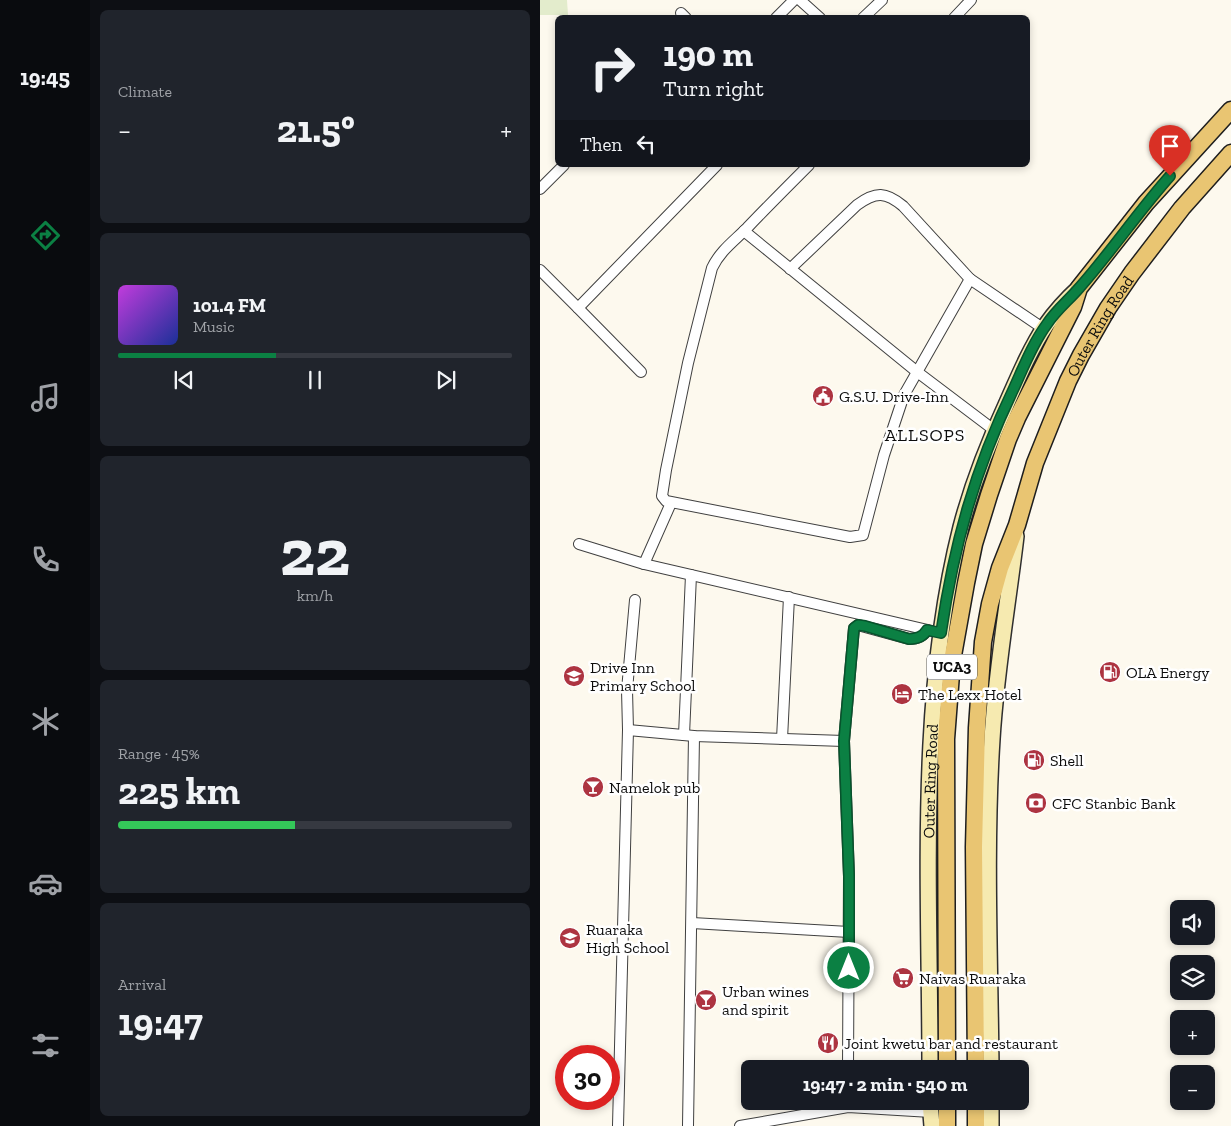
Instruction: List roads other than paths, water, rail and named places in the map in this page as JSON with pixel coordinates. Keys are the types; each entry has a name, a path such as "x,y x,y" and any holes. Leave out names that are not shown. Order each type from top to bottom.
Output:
{"main road":[{"name":"Outer Ring Road","path":"930,1060 929,796 934,693 934,631 946,595 970,494 994,430 1044,329 1146,203 1231,110"},
{"name":"Outer Ring Road","path":"976,1060 975,775 983,642 990,604 1000,568 1017,525 1035,463 1068,381 1108,308 1132,273 1182,208 1231,153"},
{"name":"Outer Ring Road","path":"947,1060 946,740 949,690 957,630 974,544 1002,457 1021,410 1063,328 1079,288"},
{"name":"Outer Ring Road","path":"991,1060 988,965 992,740 1017,525"},
{"path":"947,1110 947,1126"},
{"path":"976,1110 976,1126"},
{"path":"991,1110 991,1126"}],"street":[{"path":"779,15 794,0"},
{"path":"800,0 817,15"},
{"path":"866,15 882,0"},
{"path":"957,15 971,0"},
{"path":"540,190 562,167"},
{"path":"578,308 712,167"},
{"path":"807,167 718,256 708,281 688,363 662,488 664,499 671,503 850,538 862,535 904,395 970,279"},
{"path":"790,269 857,205 876,194 886,195 904,206 970,279 1044,329"},
{"path":"744,231 916,371 994,430"},
{"path":"540,270 641,372"},
{"path":"644,564 671,503"},
{"path":"579,544 644,564 934,631"},
{"path":"684,735 691,575"},
{"path":"782,739 789,597"},
{"path":"618,1126 628,675 635,600"},
{"path":"848,1060 849,876 844,741 854,628 858,625 865,626 909,639 916,639 934,631"},
{"path":"628,730 694,736 844,741"},
{"path":"688,1126 694,736"},
{"path":"692,923 849,932"},
{"path":"740,1126 819,1110"},
{"path":"903,1110 931,1113"}],"place":[{"name":"G.S.U. Drive-Inn","path":"823,396"},
{"name":"OLA Energy","path":"1110,672"},
{"name":"Drive Inn Primary School","path":"574,676"},
{"name":"The Lexx Hotel","path":"902,694"},
{"name":"Shell","path":"1034,760"},
{"name":"Namelok pub","path":"593,787"},
{"name":"CFC Stanbic Bank","path":"1036,803"},
{"name":"Ruaraka High School","path":"570,938"},
{"name":"Naivas Ruaraka","path":"903,978"},
{"name":"Urban wines and spirit","path":"706,1000"},
{"name":"Joint kwetu bar and restaurant","path":"828,1043"}],"district":[{"name":"ALLSOPS","path":"925,435"}]}
